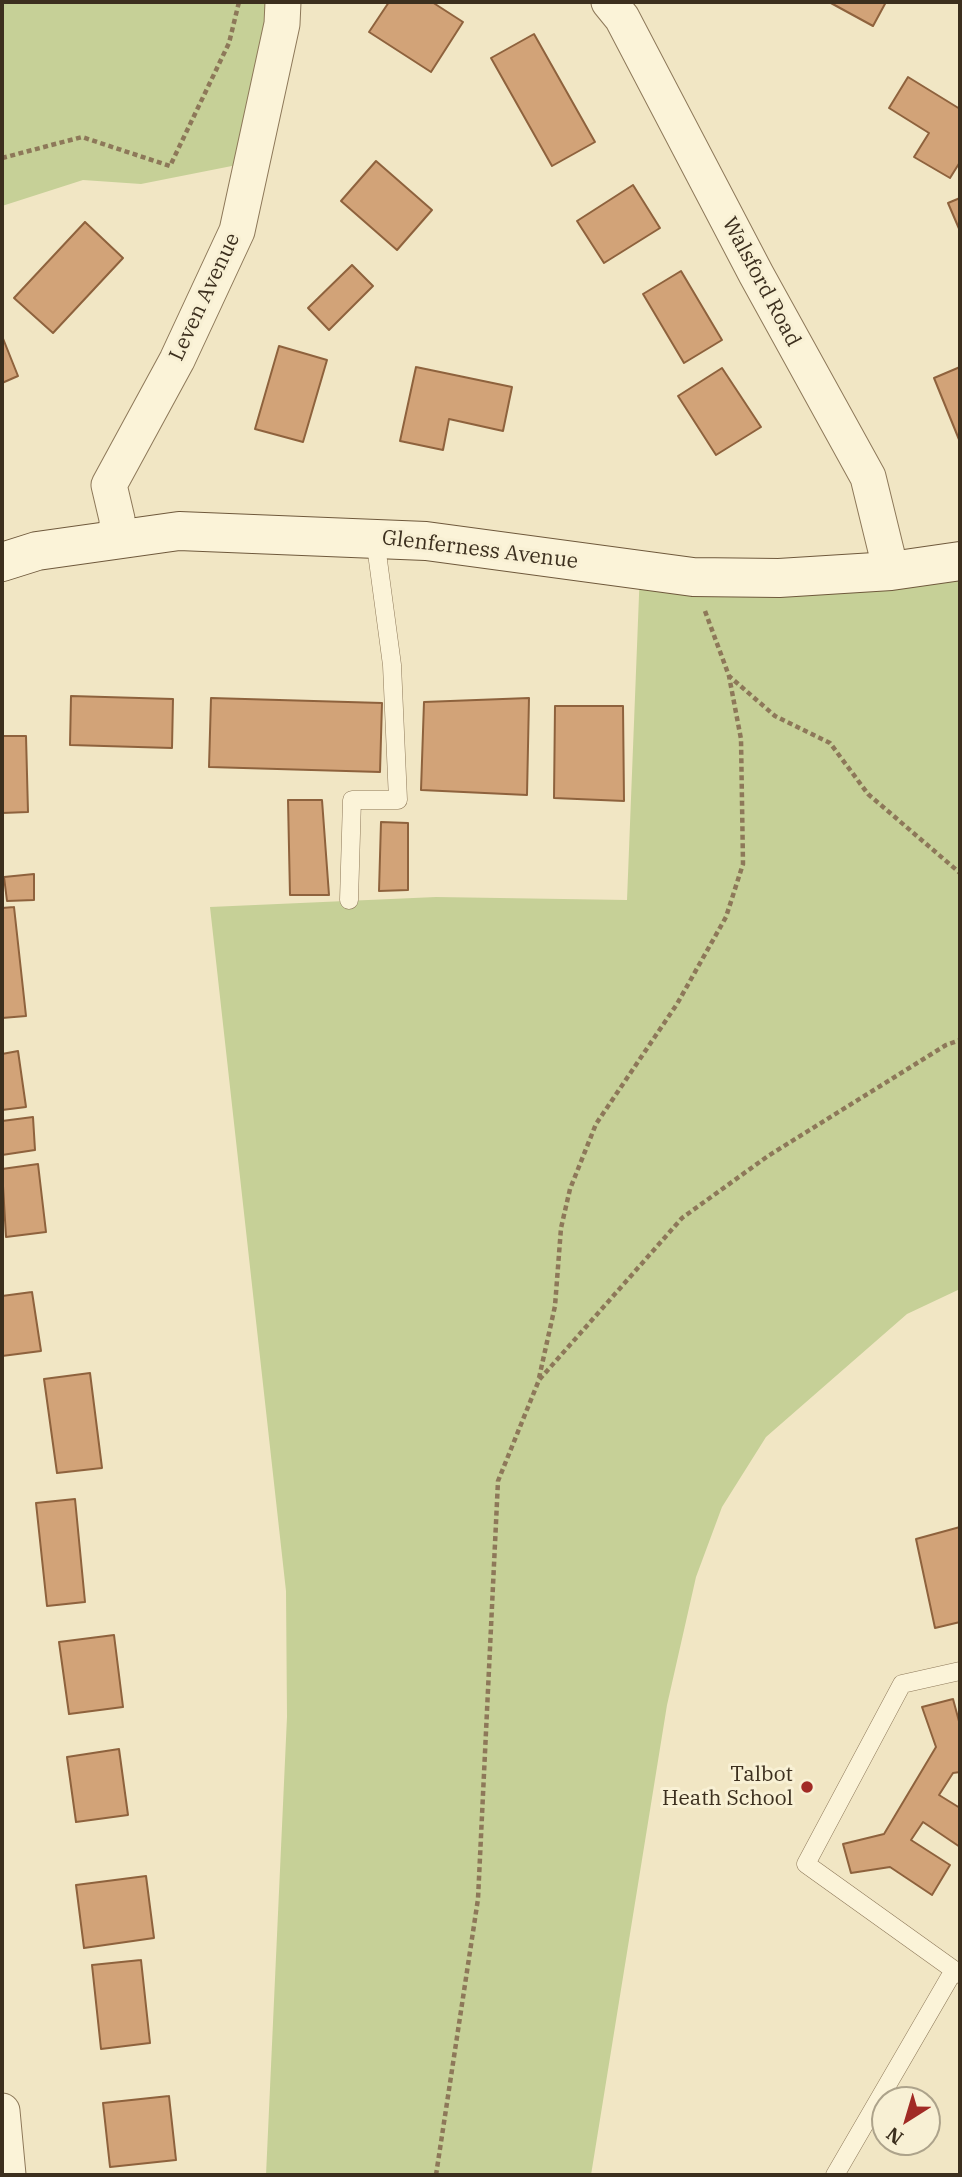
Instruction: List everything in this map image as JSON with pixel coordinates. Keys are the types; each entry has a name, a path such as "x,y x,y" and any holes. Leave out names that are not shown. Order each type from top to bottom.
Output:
{"street":[{"name":"Leven Avenue","path":"117,539 117,519 109,485 177,360 237,231 282,24 283,2"},
{"name":"Walsford Road","path":"609,2 622,18 756,274 867,477 891,571"},
{"name":"Glenferness Avenue","path":"2,562 37,551 179,531 426,541 693,577 779,578 891,571 960,561"},
{"path":"2,2111 8,2175"}],"lane":[{"path":"349,900 352,800 398,800 392,664 376,538"},
{"path":"835,2175 957,1972 806,1864 902,1684 960,1671"}],"path":[{"path":"2,158 82,137 170,166 229,43 239,2"},
{"path":"436,2175 478,1899 498,1481 539,1380 555,1306 561,1228 570,1189 596,1124 677,1004 726,917 743,864 741,739 729,676 693,577"},
{"path":"729,676 775,716 830,743 868,794 960,873"},
{"path":"539,1380 682,1219 768,1156 946,1045 960,1040"}],"green space":[{"path":"2,2 283,2 252,162 141,184 83,180 2,206"},
{"path":"950,563 960,584 960,1289 907,1314 766,1437 722,1507 696,1577 667,1705 591,2175 266,2175 287,1717 286,1591 210,907 436,897 627,900 640,570"}],"building":[{"path":"389,2 432,2 463,22 431,72 369,32"},
{"path":"829,2 886,2 873,26"},
{"path":"534,34 595,142 552,166 491,58"},
{"path":"908,77 960,109 960,162 950,178 914,157 929,133 889,108"},
{"path":"376,161 432,210 397,250 341,201"},
{"path":"633,185 660,228 604,263 577,221"},
{"path":"960,198 960,231 948,203"},
{"path":"85,222 123,258 53,333 14,298"},
{"path":"352,265 373,286 329,330 308,308"},
{"path":"681,271 722,340 684,363 643,294"},
{"path":"2,336 18,376 2,383"},
{"path":"279,346 327,360 303,442 255,429"},
{"path":"416,367 512,387 503,431 449,419 443,450 400,441"},
{"path":"960,367 960,442 934,378"},
{"path":"722,368 761,427 716,455 678,396"},
{"path":"71,696 173,699 172,748 70,745"},
{"path":"211,698 382,703 380,772 209,767"},
{"path":"529,698 527,795 421,790 424,702"},
{"path":"555,706 623,706 624,801 554,798"},
{"path":"2,736 26,736 28,812 2,813"},
{"path":"288,800 322,800 329,895 290,895"},
{"path":"381,822 408,823 408,890 379,891"},
{"path":"34,874 34,900 7,901 4,877"},
{"path":"14,907 26,1016 2,1018 2,908"},
{"path":"18,1051 26,1107 2,1110 2,1054"},
{"path":"33,1117 35,1150 2,1155 2,1121"},
{"path":"38,1164 46,1232 6,1237 2,1169"},
{"path":"32,1292 41,1351 2,1356 2,1296"},
{"path":"90,1373 102,1468 57,1473 44,1379"},
{"path":"75,1499 85,1602 47,1606 36,1503"},
{"path":"960,1527 960,1622 935,1628 916,1539"},
{"path":"114,1635 123,1707 69,1714 59,1642"},
{"path":"953,1699 960,1725 960,1772 953,1773 939,1795 960,1808 960,1847 923,1822 911,1840 950,1865 932,1895 890,1867 851,1873 843,1844 884,1834 936,1747 922,1707"},
{"path":"119,1749 128,1815 76,1822 67,1757"},
{"path":"146,1876 154,1938 84,1948 76,1885"},
{"path":"141,1960 150,2043 101,2049 92,1965"},
{"path":"169,2096 176,2160 110,2167 103,2103"}],"place":[{"name":"Talbot Heath School","path":"807,1787"}]}
